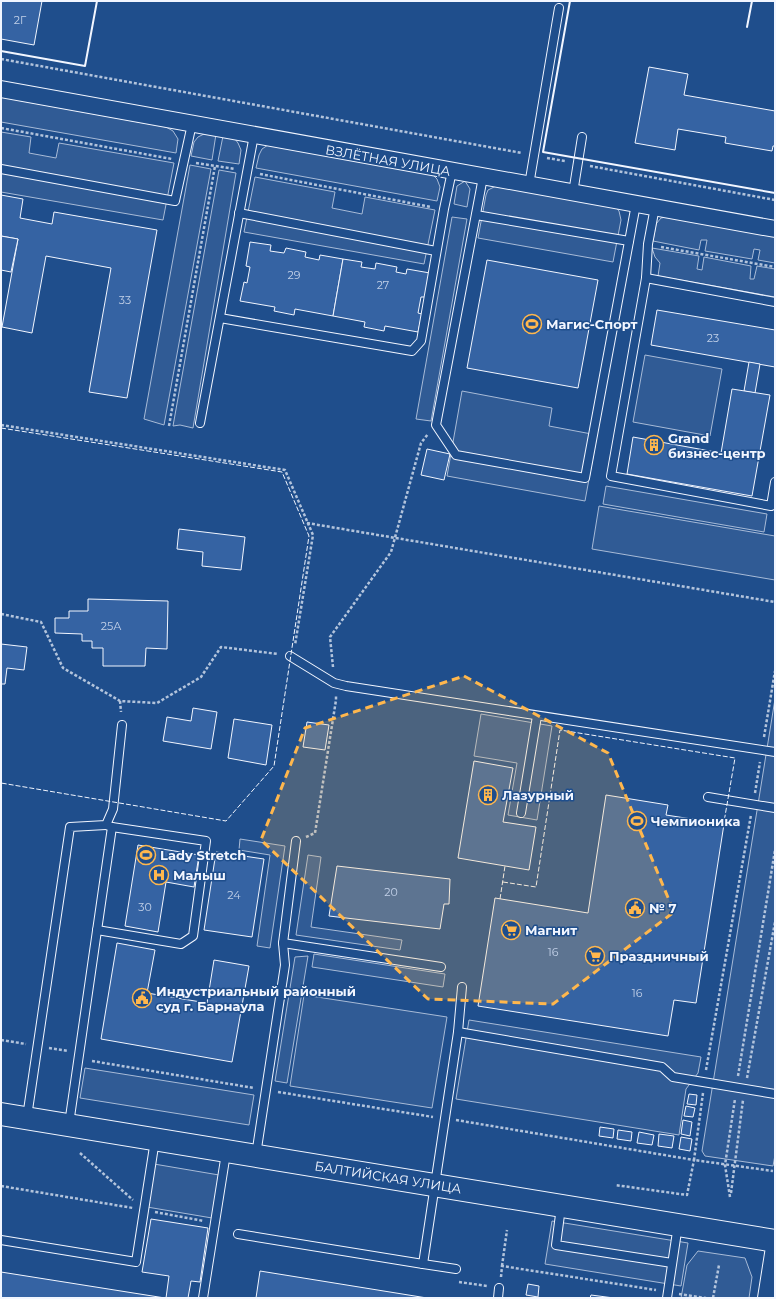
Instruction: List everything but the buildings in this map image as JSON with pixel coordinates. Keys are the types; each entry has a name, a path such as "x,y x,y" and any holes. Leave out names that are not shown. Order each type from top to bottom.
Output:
{"main road":[{"name":"БАЛТИЙСКАЯ УЛИЦА","path":"1,1114 775,1241"}],"street":[{"name":"ВЗЛЁТНАЯ УЛИЦА","path":"1,89 452,172 775,229"},
{"path":"766,1298 775,1241"}],"lane":[{"path":"529,185 559,8"},
{"path":"1,169 176,201 192,124"},
{"path":"200,423 254,135"},
{"path":"572,193 582,137"},
{"path":"220,318 412,351 421,341 436,251 452,172"},
{"path":"483,177 436,425 456,455 585,478 636,204"},
{"path":"655,207 648,244 646,278 611,476 771,506 775,483"},
{"path":"239,213 436,251"},
{"path":"476,215 629,241"},
{"path":"646,278 775,302"},
{"path":"292,657 334,683 537,716 775,752"},
{"path":"521,813 537,716"},
{"path":"69,1125 97,930 109,826 113,810 122,725"},
{"path":"708,797 775,808"},
{"path":"27,1118 70,827 109,826 206,841 193,936 181,944 97,930"},
{"path":"256,1155 285,965 283,943 296,841"},
{"path":"283,943 441,967"},
{"path":"423,1264 458,1032 462,987"},
{"path":"458,1032 662,1067 673,1077 775,1094"},
{"path":"1,1240 136,1262 156,1139"},
{"path":"203,1298 226,1150"},
{"path":"561,1206 556,1245 672,1263"},
{"path":"667,1295 678,1224"},
{"path":"238,1234 456,1269"},
{"path":"498,1298 499,1288"}],"path":[{"path":"1,59 775,200"},
{"path":"169,426 215,166"},
{"path":"648,244 775,268"},
{"path":"1,425 285,470 313,535 292,657 221,646 201,677 157,703 120,701 63,668 41,622 1,614"},
{"path":"296,841 315,833 336,700 330,637 391,552 421,443 436,425"},
{"path":"307,523 775,602"},
{"path":"615,1185 687,1195 694,1160 704,1082 775,671"},
{"path":"775,850 740,1089 730,1197 725,1165 740,1089 775,922"},
{"path":"1,1040 79,1052 88,1056 92,1061 694,1160 773,1171"},
{"path":"91,1068 92,1061"},
{"path":"80,1153 144,1210"},
{"path":"1,1186 210,1222 214,1228"},
{"path":"456,1269 454,1281 499,1288 507,1230"},
{"path":"713,1298 719,1265"},
{"path":"502,1266 667,1295 706,1298"}],"highlighted area":[{"path":"464,676 608,753 674,912 553,1004 428,999 261,840 305,728"}],"shaded area":[{"path":"1,97 166,127 173,131 178,139 176,153 1,122"},
{"path":"1,132 31,137 29,153 56,158 59,143 174,163 163,220 1,192"},
{"path":"208,133 216,134 212,160 191,156 194,142 198,137"},
{"path":"223,136 235,139 238,143 241,150 239,164 218,161"},
{"path":"268,145 432,174 437,179 440,187 437,201 256,168 262,149"},
{"path":"190,165 211,169 164,425 144,419"},
{"path":"219,170 236,173 193,428 180,425 173,426"},
{"path":"255,177 335,192 332,208 362,214 365,197 435,210 424,264 244,232"},
{"path":"465,181 470,189 467,207 454,204 457,186"},
{"path":"496,186 615,206 619,211 621,220 613,262 478,238 486,195 488,190"},
{"path":"671,216 775,235 775,263 758,260 760,250 754,249 752,259 705,251 707,240 701,240 699,250 653,241 656,224 661,218"},
{"path":"452,217 467,219 431,421 416,419"},
{"path":"652,248 699,256 697,269 702,270 704,257 751,266 750,279 754,279 757,266 775,269 775,297 658,276 660,263 655,257"},
{"path":"645,355 722,369 710,436 633,422"},
{"path":"462,391 552,408 549,426 597,435 585,501 447,476"},
{"path":"606,486 767,514 764,532 603,504"},
{"path":"599,506 775,536 775,580 592,549"},
{"path":"775,699 775,1155 773,1166 705,1156 702,1151"},
{"path":"481,714 552,726 537,820 508,815 517,763 474,756"},
{"path":"240,839 285,846 270,948 257,946 270,855 239,850"},
{"path":"308,855 321,857 311,927 402,940 400,950 296,935"},
{"path":"314,954 445,974 443,987 312,967"},
{"path":"308,956 287,1083 275,1081 295,957"},
{"path":"304,995 447,1017 432,1108 290,1086"},
{"path":"469,1020 701,1057 698,1073 686,1089 679,1135 456,1099"},
{"path":"85,1068 254,1095 249,1125 80,1098"},
{"path":"154,1164 219,1175 212,1218 147,1207"},
{"path":"552,1221 688,1243 681,1286 545,1264"},
{"path":"698,1251 745,1258 752,1277 749,1298 681,1298 687,1265"}],"fence":[{"path":"1,428 282,472 309,536 274,766 226,821 1,783"},
{"path":"503,882 536,887 560,730 735,758 724,822"},
{"path":"500,899 505,866"}],"wall":[{"path":"1,51 85,66 97,1"},
{"path":"570,1 543,152 775,193"},
{"path":"747,27 752,1"}],"place":[{"name":"Магис-Спорт","path":"532,324"},
{"name":"Grand бизнес-центр","path":"654,445"},
{"name":"Лазурный","path":"488,795"},
{"name":"Чемпионика","path":"637,821"},
{"name":"Lady Stretch","path":"146,855"},
{"name":"Малыш","path":"159,875"},
{"name":"№ 7","path":"635,908"},
{"name":"Магнит","path":"511,930"},
{"name":"Праздничный","path":"595,956"},
{"name":"Индустриальный районный суд г. Барнаула","path":"142,998"}]}
